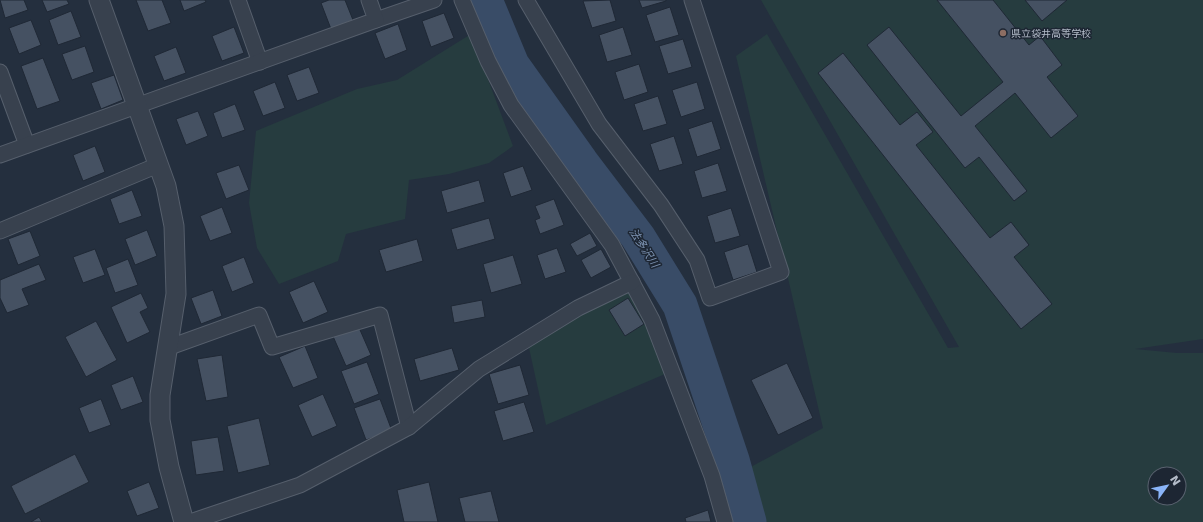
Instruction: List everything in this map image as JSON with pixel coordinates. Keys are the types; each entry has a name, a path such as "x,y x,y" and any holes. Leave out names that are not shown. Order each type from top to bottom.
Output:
{"street":[{"path":"99,0 166,186 174,226 176,294 160,395 160,420 169,467 184,522"},
{"path":"238,0 260,62"},
{"path":"369,0 376,20"},
{"path":"0,156 137,105 434,0"},
{"path":"462,0 488,62 511,105 612,244 652,320 712,476 725,522"},
{"path":"526,0 599,124 661,205 697,260 710,298 781,272 692,0"},
{"path":"0,72 27,145"},
{"path":"0,231 158,166"},
{"path":"190,522 300,485 409,427 479,369 578,308 632,282"},
{"path":"168,348 259,315 272,347 380,315 409,427"}],"green space":[{"path":"761,0 1203,0 1203,339 1135,349 1177,353 1203,353 1203,522 759,522 747,469 823,428 736,56 767,34 948,348 959,347"},
{"path":"471,34 513,146 489,163 449,174 409,180 405,219 346,234 338,261 279,284 257,248 249,203 256,131 357,89 397,80"},
{"path":"632,282 672,371 546,425 527,339"}],"building":[{"path":"0,0 24,0 28,10 5,18"},
{"path":"42,0 67,0 69,4 47,12"},
{"path":"136,0 162,0 171,23 148,31"},
{"path":"180,0 205,0 206,2 184,11"},
{"path":"329,0 345,0 353,20 331,29 321,3"},
{"path":"610,0 616,21 592,28 583,1"},
{"path":"639,0 666,0 666,1 642,8"},
{"path":"937,0 993,0 1029,45 1040,36 1062,65 1047,77 1078,116 1051,138 1015,93 975,126 1027,191 1014,201 979,157 965,168 867,45 889,27 961,116 1003,82"},
{"path":"1025,0 1067,0 1042,21"},
{"path":"670,7 679,35 655,42 646,15"},
{"path":"71,11 81,37 58,45 49,20"},
{"path":"444,13 454,38 431,47 422,21"},
{"path":"31,20 41,45 19,54 9,28"},
{"path":"398,24 407,50 385,59 375,33"},
{"path":"234,27 244,53 222,61 212,36"},
{"path":"623,27 632,55 607,62 599,35"},
{"path":"683,39 692,67 668,74 659,46"},
{"path":"85,46 94,72 72,80 62,54"},
{"path":"176,47 186,73 164,81 154,56"},
{"path":"843,53 900,125 917,112 933,132 916,145 990,238 1011,222 1029,245 1014,257 1052,304 1021,329 818,73"},
{"path":"43,58 60,101 37,109 21,66"},
{"path":"639,64 648,92 624,100 615,72"},
{"path":"309,67 319,93 297,101 287,75"},
{"path":"114,75 123,100 101,109 91,83"},
{"path":"275,82 285,108 263,116 253,91"},
{"path":"697,82 705,109 681,117 672,90"},
{"path":"658,96 667,124 643,131 634,104"},
{"path":"235,104 245,130 222,138 213,113"},
{"path":"198,111 208,136 186,145 176,119"},
{"path":"712,121 721,149 697,157 688,129"},
{"path":"674,136 683,164 659,171 650,144"},
{"path":"95,146 105,172 83,181 73,155"},
{"path":"718,163 727,191 702,198 694,171"},
{"path":"239,165 249,190 226,199 216,173"},
{"path":"523,166 532,190 511,197 503,173"},
{"path":"479,180 485,202 447,213 441,191"},
{"path":"132,190 142,216 119,224 110,199"},
{"path":"554,199 564,225 540,234 535,220 540,218 535,206"},
{"path":"222,207 232,233 210,241 200,216"},
{"path":"731,208 740,236 715,243 707,216"},
{"path":"489,218 495,239 457,250 451,229"},
{"path":"147,230 157,256 135,265 125,239"},
{"path":"30,231 40,256 18,265 8,239"},
{"path":"590,233 597,246 577,256 570,244"},
{"path":"417,239 423,261 386,272 379,250"},
{"path":"748,244 757,272 733,280 724,252"},
{"path":"557,248 566,272 545,279 537,255"},
{"path":"95,249 105,275 83,283 73,257"},
{"path":"601,249 611,267 591,278 581,260"},
{"path":"513,255 522,284 491,293 483,264"},
{"path":"244,257 254,283 232,292 222,266"},
{"path":"128,259 138,285 115,293 106,268"},
{"path":"39,264 46,280 22,289 29,305 7,313 0,298 0,280"},
{"path":"314,281 328,312 303,323 289,292"},
{"path":"213,290 222,316 201,324 191,298"},
{"path":"141,293 148,308 140,312 150,332 127,343 111,307"},
{"path":"628,298 644,324 625,336 609,310"},
{"path":"482,300 485,317 454,323 451,306"},
{"path":"96,321 117,360 86,377 65,337"},
{"path":"357,323 371,355 346,366 332,334"},
{"path":"305,346 318,378 293,388 279,357"},
{"path":"452,348 459,370 420,381 414,359"},
{"path":"222,355 228,397 206,401 197,359"},
{"path":"367,362 379,394 354,404 341,371"},
{"path":"787,363 813,418 778,435 751,380"},
{"path":"520,365 529,395 498,404 489,374"},
{"path":"133,376 143,402 121,410 111,385"},
{"path":"323,394 337,426 312,437 298,405"},
{"path":"101,399 111,425 89,433 79,408"},
{"path":"380,399 392,431 366,440 354,408"},
{"path":"524,402 534,432 503,441 494,411"},
{"path":"259,418 270,465 238,473 227,426"},
{"path":"218,437 224,471 196,475 191,441"},
{"path":"75,454 89,482 25,514 11,486"},
{"path":"149,482 159,508 137,516 127,491"},
{"path":"429,482 438,522 404,522 397,490"},
{"path":"491,491 499,522 465,522 459,498"},
{"path":"708,510 711,522 686,522 685,518"},
{"path":"39,517 42,522 31,522"}],"waterway":[{"name":"法多沢川","path":"485,0 512,65 581,162 638,237 680,305 732,460 749,522"}],"place":[{"name":"県立袋井高等学校","path":"1003,33"}]}
